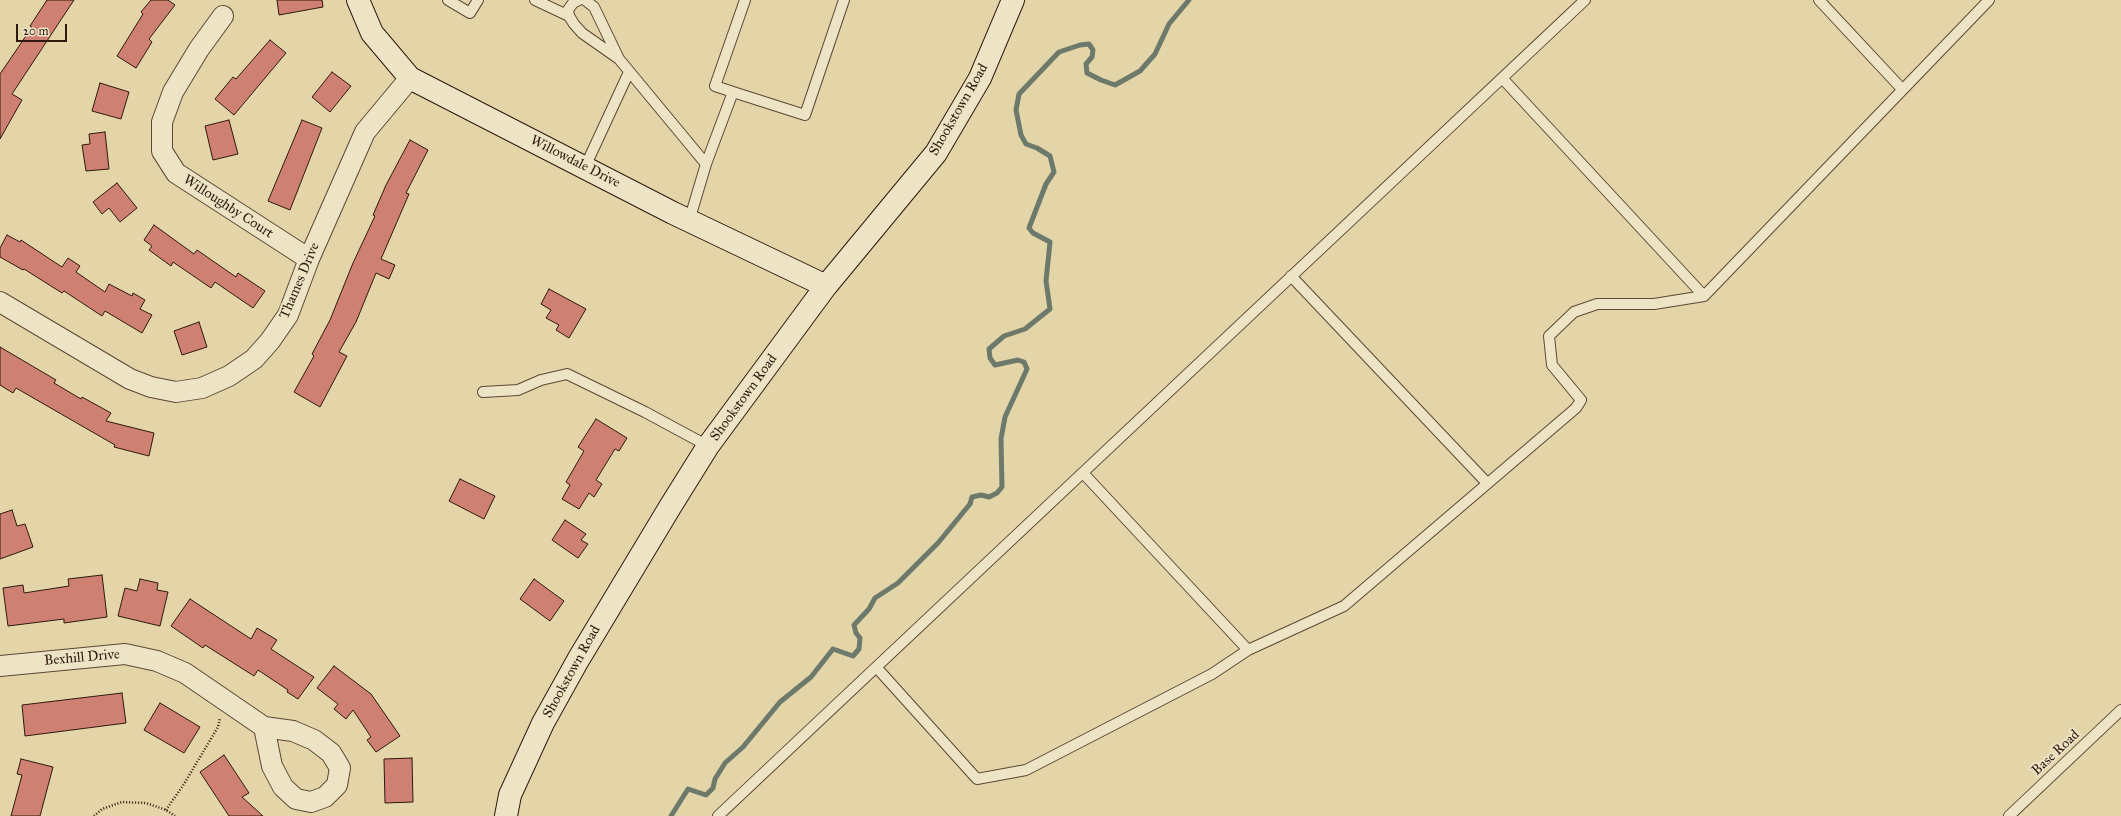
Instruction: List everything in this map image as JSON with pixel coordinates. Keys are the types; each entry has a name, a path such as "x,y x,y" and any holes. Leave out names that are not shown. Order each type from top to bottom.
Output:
{"street":[{"name":"Willowdale Drive","path":"358,0 372,33 410,78 585,168 826,286"},
{"name":"Shookstown Road","path":"506,816 510,795 546,717 614,599 708,446 826,286 936,153 980,78 1013,0"},
{"name":"Willoughby Court","path":"223,16 199,49 173,92 162,122 162,151 176,173 309,259"},
{"name":"Thames Drive","path":"0,302 130,379 151,387 176,392 202,388 229,376 254,359 270,341 288,315 309,259 365,132 410,78"},
{"name":"Bexhill Drive","path":"0,666 125,654 157,661 185,674 264,726"}],"lane":[{"path":"448,0 470,13 478,0"},
{"path":"535,0 569,16 582,32 619,59"},
{"path":"569,16 568,10 572,3 580,0"},
{"path":"585,0 594,7 619,59 706,164"},
{"path":"745,0 715,86 805,114 844,0"},
{"path":"718,816 1585,0"},
{"path":"1819,0 1902,89"},
{"path":"877,668 977,779 1026,770 1212,674 1248,650 1344,606 1576,408 1581,400 1552,365 1549,336 1574,312 1596,304 1654,304 1704,296 1989,0"},
{"path":"585,168 629,72"},
{"path":"1502,78 1704,296"},
{"path":"689,220 706,164 733,92"},
{"path":"1291,276 1487,483"},
{"path":"483,392 518,390 541,380 567,374 645,412 708,446"},
{"path":"1083,473 1248,650"},
{"name":"Base Road","path":"2010,816 2121,710"}],"path":[{"path":"166,810 184,784 218,727 224,700"},
{"path":"94,816 102,809 122,802 146,803 166,810 175,816"}],"building":[{"path":"47,0 74,0 12,94 22,100 0,139 0,74 32,27 30,26"},
{"path":"151,0 168,0 175,5 149,39 152,42 136,68 117,56 143,14 141,12"},
{"path":"277,0 322,0 323,7 279,15"},
{"path":"270,40 286,53 234,115 215,99 233,77 236,79"},
{"path":"332,72 351,86 330,112 312,97"},
{"path":"100,83 129,92 121,119 92,111"},
{"path":"229,120 238,154 213,160 205,126"},
{"path":"302,120 322,128 290,210 268,201"},
{"path":"105,132 109,169 86,171 82,145 90,144 89,134"},
{"path":"410,140 428,150 406,193 409,194 381,259 395,265 389,279 376,273 356,322 339,352 347,356 320,407 294,392 314,356 312,354 330,320 353,263 375,216 373,215 386,185"},
{"path":"117,183 137,208 120,222 109,208 102,214 93,202"},
{"path":"154,225 194,254 197,250 236,277 238,273 265,291 253,308 215,282 211,288 173,262 171,266 149,250 152,246 144,240"},
{"path":"7,235 20,242 21,240 62,267 68,258 80,266 76,272 105,292 109,284 132,296 133,293 145,300 140,309 152,315 142,333 105,311 102,316 64,291 62,293 24,269 23,270 0,257 0,248"},
{"path":"549,289 586,309 569,338 556,330 559,325 546,318 551,310 541,304"},
{"path":"199,322 207,347 182,355 174,331"},
{"path":"0,347 56,380 54,383 81,399 82,397 111,413 106,421 154,433 149,456 114,447 115,445 16,388 13,393 0,385"},
{"path":"596,419 627,438 619,451 615,449 596,480 602,484 594,497 589,493 579,509 562,499 570,485 566,482 584,451 578,447"},
{"path":"460,479 495,496 484,519 449,501"},
{"path":"12,510 17,526 25,524 33,547 0,559 0,514"},
{"path":"565,520 586,534 581,540 588,544 578,558 552,540"},
{"path":"102,575 107,617 64,623 64,619 8,626 3,588 23,585 24,593 69,586 68,579"},
{"path":"140,579 158,583 157,590 168,592 160,626 118,616 125,588 137,591"},
{"path":"534,579 564,601 550,621 520,599"},
{"path":"190,599 251,639 257,628 277,640 271,649 314,677 298,699 287,692 288,690 258,670 254,676 205,645 203,648 171,626"},
{"path":"334,666 371,694 400,736 376,752 367,740 371,737 353,710 346,719 334,709 338,704 317,688"},
{"path":"122,693 126,723 25,736 22,705"},
{"path":"160,703 200,727 184,753 144,730"},
{"path":"224,755 249,793 242,797 263,816 229,816 200,772"},
{"path":"412,758 413,802 385,803 384,759"},
{"path":"21,759 53,767 40,816 11,816 22,775 17,774"}],"waterway":[{"path":"671,816 688,789 706,795 713,788 715,779 725,763 743,747 780,702 811,677 833,649 853,656 859,649 860,638 856,633 854,625 869,609 875,598 898,583 938,543 970,504 972,497 981,495 989,497 997,493 1002,487 1001,439 1005,417 1027,369 1024,362 1018,360 995,365 990,358 989,349 1004,336 1025,329 1050,309 1046,281 1050,242 1033,233 1029,228 1046,184 1054,172 1050,156 1037,148 1026,144 1021,135 1016,110 1019,94 1059,52 1080,45 1089,44 1093,50 1092,57 1086,64 1087,73 1115,85 1140,71 1155,54 1169,24 1189,0"}]}
